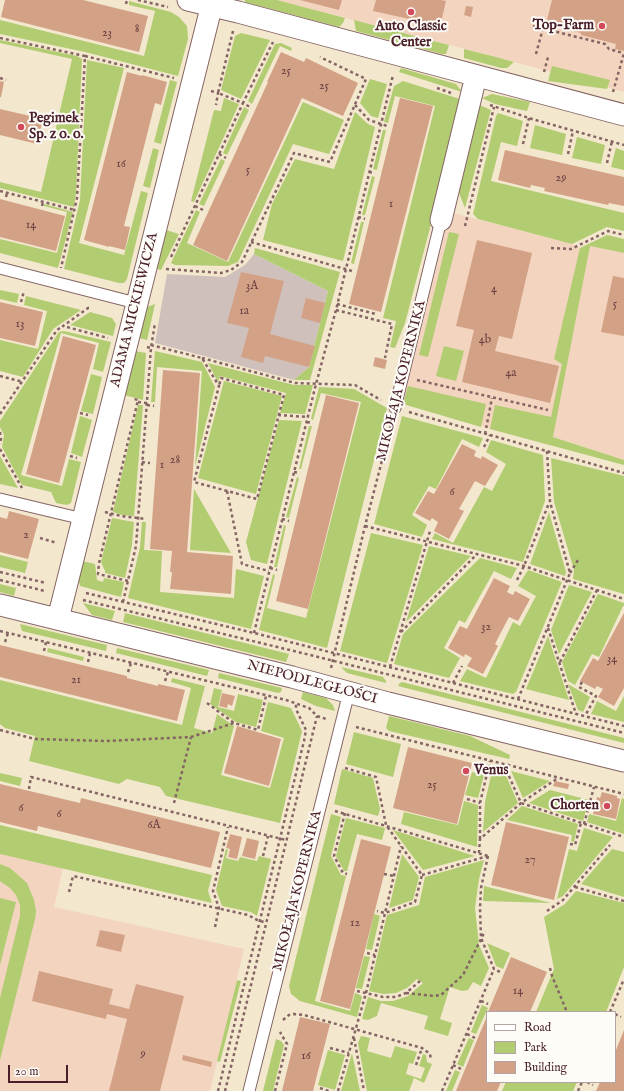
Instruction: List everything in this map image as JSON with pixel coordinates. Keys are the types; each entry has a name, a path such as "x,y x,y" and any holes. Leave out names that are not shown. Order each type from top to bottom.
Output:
{"street":[{"path":"188,0 211,3 624,115"},
{"name":"ADAMA MICKIEWICZA","path":"58,619 211,3"},
{"name":"MIKOŁAJA KOPERNIKA","path":"441,220 476,76"},
{"name":"NIEPODLEGŁOŚCI","path":"0,605 301,679 388,703 624,761"}],"lane":[{"name":"MIKOŁAJA KOPERNIKA","path":"395,408 441,220"},
{"path":"0,268 136,303"},
{"path":"0,499 83,519"},
{"name":"MIKOŁAJA KOPERNIKA","path":"249,1091 319,806 349,692"}],"path":[{"path":"126,4 127,0"},
{"path":"533,26 605,44 609,49 624,53 613,93"},
{"path":"216,105 234,27"},
{"path":"536,54 542,28"},
{"path":"144,273 163,278 165,269 243,103 276,37"},
{"path":"0,38 85,56 181,80"},
{"path":"60,272 77,198 85,56"},
{"path":"165,269 220,273 231,270 242,262 294,153 330,162 366,79 318,56"},
{"path":"254,633 394,74"},
{"path":"0,78 6,80"},
{"path":"218,93 250,107"},
{"path":"355,105 369,120 387,126"},
{"path":"466,226 494,107"},
{"path":"523,144 529,118"},
{"path":"568,154 573,131"},
{"path":"607,163 612,141"},
{"path":"219,154 226,158"},
{"path":"369,172 376,173"},
{"path":"0,191 75,210"},
{"path":"6,197 7,193"},
{"path":"42,206 43,202"},
{"path":"195,206 203,210"},
{"path":"358,217 365,219"},
{"path":"551,248 571,249 608,231 624,235"},
{"path":"251,242 352,271"},
{"path":"21,302 24,291"},
{"path":"337,304 376,314"},
{"path":"0,414 57,330 88,308 94,309"},
{"path":"336,310 392,324 385,358"},
{"path":"63,326 115,339"},
{"path":"123,602 136,546 151,347 202,358 295,383 354,385 395,408 624,473"},
{"path":"202,358 219,386"},
{"path":"0,376 23,382"},
{"path":"403,376 548,410"},
{"path":"221,378 284,395 278,415 257,499 194,482 221,378"},
{"path":"131,398 138,400 138,402 154,406"},
{"path":"484,434 492,398"},
{"path":"128,581 98,574 99,563 138,402"},
{"name":"MIKOŁAJA KOPERNIKA","path":"327,686 332,660 395,408"},
{"path":"278,415 308,417"},
{"path":"307,422 313,423"},
{"path":"0,432 0,444"},
{"path":"484,447 490,435"},
{"path":"0,449 21,488 28,490"},
{"path":"546,451 550,502 570,573"},
{"path":"142,462 150,463"},
{"path":"294,472 300,473"},
{"path":"227,491 242,564 277,570"},
{"path":"517,580 550,502"},
{"path":"104,512 146,519"},
{"path":"282,519 289,521"},
{"path":"365,526 524,566 624,599"},
{"path":"390,667 430,531"},
{"path":"40,538 63,544"},
{"path":"400,634 478,554"},
{"path":"518,699 570,573 578,560"},
{"path":"0,572 65,592 624,733"},
{"path":"0,580 123,602 254,633 624,726"},
{"path":"559,663 597,590"},
{"path":"548,627 576,714"},
{"path":"0,631 296,703 309,708 318,716 341,723 624,794"},
{"path":"6,642 8,633"},
{"path":"44,651 46,642"},
{"path":"88,662 90,653"},
{"path":"218,1091 305,735 306,730 296,709 296,703 307,654"},
{"path":"128,672 131,663"},
{"path":"452,683 462,666"},
{"path":"165,681 168,672"},
{"path":"582,682 579,687 596,696 585,716"},
{"path":"207,703 234,723 258,730 266,696"},
{"path":"225,1091 286,840 318,716"},
{"path":"1,729 35,739 106,741 191,737 234,723"},
{"path":"174,803 191,737"},
{"path":"479,853 480,803 490,761"},
{"path":"504,765 521,803 624,837"},
{"path":"343,767 376,777 386,825 422,875 426,878"},
{"path":"29,789 31,778 286,840"},
{"path":"480,839 521,803 559,778"},
{"path":"570,844 575,846 594,787"},
{"path":"467,799 480,803"},
{"path":"319,806 488,856"},
{"path":"345,813 334,856 343,873 347,874"},
{"path":"216,927 219,908 213,892 228,827"},
{"path":"263,856 268,836"},
{"path":"338,1091 366,993 401,846"},
{"path":"547,911 563,900 610,846"},
{"path":"422,875 488,856"},
{"path":"488,856 482,880 480,908 481,938 494,969 502,972"},
{"path":"384,874 394,876"},
{"path":"377,911 385,913 415,902 422,875"},
{"path":"69,892 73,876 219,908 248,915 260,921 266,922"},
{"path":"575,887 624,901"},
{"path":"475,908 480,908"},
{"path":"357,990 383,997 396,996 406,993 434,996 441,995 463,975 484,931"},
{"path":"367,953 375,955"},
{"path":"550,968 567,1011"},
{"path":"442,1091 494,969"},
{"path":"610,1011 624,979"},
{"path":"406,993 420,981"},
{"path":"481,1000 488,1004"},
{"path":"282,1021 289,1015 299,1014 422,1048 430,1054 431,1060"},
{"path":"616,1014 621,1017"},
{"path":"275,1091 287,1044 280,1033 281,1027"},
{"path":"467,1034 475,1038"},
{"path":"354,1038 364,1091"},
{"path":"330,1048 350,1053"},
{"path":"416,1065 422,1048"},
{"path":"453,1065 461,1068"},
{"path":"589,1083 593,1085"},
{"path":"320,1088 329,1091"}],"shaded area":[{"path":"277,0 624,0 624,92 496,57"},
{"path":"450,212 572,244 580,248 590,246 624,253 624,460 554,437 552,446 403,404"},
{"path":"254,254 328,291 309,367 294,380 155,343 167,274 225,277 245,265"},
{"path":"0,854 63,868 54,907 244,949 210,1091 0,1091"}],"green space":[{"path":"245,0 277,0 345,18 339,27 245,2"},
{"path":"129,1 171,12 179,17 187,26 188,39 178,76 85,52 0,34 0,20 144,56 155,11 129,5"},
{"path":"354,20 449,45 446,54 442,54 356,31"},
{"path":"241,33 270,40 241,99 221,90 235,36"},
{"path":"0,40 77,56 82,59 76,193 74,207 0,188 0,182 41,192 72,59 0,43"},
{"path":"281,43 292,48 291,51 280,46 252,104 248,101 275,44"},
{"path":"464,49 514,62 507,68 501,68 464,58"},
{"path":"87,60 124,68 79,243 124,255 141,191 148,193 127,279 124,283 64,269 80,200"},
{"path":"552,66 610,80 607,89 548,81"},
{"path":"401,68 456,84 462,92 399,72"},
{"path":"370,79 387,84 378,118 371,116 360,103"},
{"path":"170,80 177,82 161,144 154,142"},
{"path":"403,81 460,99 462,106 405,323 395,348 390,347 396,321 383,318 435,106 395,96 388,123 384,122 394,86"},
{"path":"492,94 530,102 527,111 495,104 482,98"},
{"path":"224,98 239,104 194,202 191,201 214,110 221,111"},
{"path":"303,102 344,120 329,154 293,144 238,262 228,266 175,265 171,263 196,210 200,212 187,243 228,262"},
{"path":"477,104 491,110 465,208 459,193 458,183"},
{"path":"244,107 249,110 227,155 223,153"},
{"path":"355,112 368,124 375,127 343,261 263,240 272,204 295,159 334,169"},
{"path":"498,113 523,121 517,146 501,142 491,181 624,213 624,231 607,227 572,244 478,219 473,214 496,116"},
{"path":"535,125 566,134 562,155 530,148"},
{"path":"383,130 386,130 377,170 373,169"},
{"path":"577,137 605,145 601,164 572,158"},
{"path":"153,148 159,150 150,188 143,186"},
{"path":"616,148 624,151 624,170 611,167"},
{"path":"221,159 225,161 204,206 199,204"},
{"path":"372,176 375,177 365,215 362,215"},
{"path":"44,204 73,212 58,268 0,253 0,239 57,253 67,212 44,206"},
{"path":"361,222 364,222 354,264 351,263"},
{"path":"166,230 179,234 161,270 157,269"},
{"path":"449,232 459,234 428,357 419,355"},
{"path":"607,235 624,239 624,253 590,246 553,437 624,460 624,465 490,429 495,405 551,417 562,364 554,359 580,248"},
{"path":"255,248 340,272 310,380 294,380 309,367 328,291 254,254"},
{"path":"0,290 19,294 17,303 0,299"},
{"path":"26,296 81,310 53,329 23,377 0,371 0,340 38,349 47,311 24,305"},
{"path":"155,304 147,340 139,338 147,307"},
{"path":"90,312 112,318 116,324 113,336 70,325"},
{"path":"64,331 111,342 103,372 93,369 99,343 61,333 21,475 62,486 69,459 81,462 71,503 67,505 56,503 51,492 22,485 2,447 4,435 0,427 0,421 59,332"},
{"path":"444,346 464,351 456,381 436,376"},
{"path":"135,351 146,353 143,400 124,395"},
{"path":"155,351 202,362 215,387 195,467 202,371 157,367 155,402 151,402"},
{"path":"208,363 294,385 313,385 305,414 280,413 286,393 220,376 218,382"},
{"path":"91,374 102,377 93,414 81,411"},
{"path":"224,381 282,396 256,494 198,478"},
{"path":"408,386 486,404 481,427 403,404"},
{"path":"319,387 354,389 387,408 327,648 259,630 273,574 275,575 267,608 306,618 361,402 321,393 313,420 311,419"},
{"path":"138,405 143,405 134,516 122,515 113,512"},
{"path":"80,416 92,420 82,457 71,453"},
{"path":"402,416 483,438 479,447 462,439 436,489 429,486 412,515 427,525 422,537 374,524"},
{"path":"279,420 302,421 267,564 251,560 246,542"},
{"path":"309,426 312,426 301,469 299,469"},
{"path":"491,440 543,455 545,501 523,562 432,539 435,533 453,543 484,487 492,491 506,464 486,452"},
{"path":"0,456 18,488 0,484"},
{"path":"551,458 624,476 624,594 573,579 574,570 554,502"},
{"path":"297,477 299,478 289,518 286,517"},
{"path":"194,489 231,553 190,550"},
{"path":"549,512 566,572 565,576 530,564"},
{"path":"112,518 134,522 132,545 125,578 105,573 101,562"},
{"path":"142,522 146,522 144,550 162,551 160,592 234,598 236,569 264,576 251,629 128,598 140,547"},
{"path":"284,525 286,526 277,567 274,567"},
{"path":"371,533 423,545 387,663 340,651"},
{"path":"429,546 471,556 406,622"},
{"path":"0,555 28,562 25,573 0,567"},
{"path":"480,558 517,568 511,579 494,571 465,623 459,620 444,648 460,658 449,678 394,664 403,634"},
{"path":"82,561 95,564 97,580 103,582 104,578 124,582 121,597 80,586 78,576"},
{"path":"528,570 562,582 516,692 513,694 460,681 467,669 486,678 513,622 520,626 536,596 518,586"},
{"path":"0,584 16,588 14,596 0,592"},
{"path":"569,585 592,592 559,654 551,630"},
{"path":"598,594 624,603 624,606 599,657 592,654 575,685 568,681 562,662"},
{"path":"83,603 115,611 112,620 92,615"},
{"path":"125,613 289,654 286,662 123,622"},
{"path":"20,624 107,645 106,651 22,631"},
{"path":"548,636 569,700 526,689"},
{"path":"48,648 84,657 83,661 47,652"},
{"path":"117,648 209,670 207,676 116,653"},
{"path":"341,667 383,677 386,683 347,673"},
{"path":"219,673 282,688 281,692 278,693 218,678"},
{"path":"172,678 205,686 194,728 212,733 217,714 234,726 221,775 270,788 284,738 261,731 268,702 291,708 302,731 280,823 166,796 160,787 127,779 119,784 29,761 35,736 5,728 0,724 0,680 182,725 191,688 171,682"},
{"path":"402,682 624,738 624,743 398,686"},
{"path":"568,684 590,697 583,712 578,710"},
{"path":"214,688 222,690 218,707 234,711 238,694 263,700 256,727 236,722 210,704"},
{"path":"303,692 326,698 333,705 335,711 316,706 301,699"},
{"path":"624,696 624,722 591,714 597,701 616,711"},
{"path":"389,716 470,736 510,755 509,759 389,731 386,728"},
{"path":"354,732 401,744 393,777 346,764"},
{"path":"493,767 503,769 518,803 483,832 485,802"},
{"path":"342,769 373,778 380,809 378,816 334,804"},
{"path":"511,771 550,781 523,798"},
{"path":"472,772 484,775 478,798 465,795"},
{"path":"0,773 22,778 20,786 0,781"},
{"path":"550,790 589,800 583,821 529,803"},
{"path":"622,798 624,799 624,834 587,822 589,814 616,821"},
{"path":"464,801 478,805 477,847 401,824 404,812 458,825"},
{"path":"522,806 578,824 574,842 571,841 572,835 507,820"},
{"path":"331,814 341,817 331,856 341,875 346,876 315,1001 350,1011 355,993 362,997 357,1017 300,1001 291,994 289,986"},
{"path":"346,818 385,828 382,840 357,834 347,871 344,871 336,856"},
{"path":"0,825 212,875 208,891 212,903 0,854"},
{"path":"584,828 613,837 563,896 557,899 569,849 577,851"},
{"path":"393,830 475,856 423,870"},
{"path":"226,849 228,850 226,858 238,861 240,857 257,861 259,856 271,859 257,916 251,912 222,906 216,890"},
{"path":"612,849 624,852 624,897 581,884"},
{"path":"402,854 419,877 413,900 389,908"},
{"path":"484,860 479,879 475,908 479,945 489,968 481,986 473,982 468,990 462,991 450,987 440,1019 452,1023 448,1036 424,1029 428,1016 381,1003 377,1016 368,1020 362,1019 368,997 381,1001 393,1001 408,996 423,983 417,979 407,988 396,993 383,994 369,991 387,915 419,905 425,877"},
{"path":"0,864 10,868 27,883 34,900 36,911 0,1060 0,998 20,916 20,905 16,895 10,888 0,881"},
{"path":"484,886 551,903 483,901"},
{"path":"576,891 624,903 624,967 606,1011 536,1011 554,969 544,917 565,904"},
{"path":"0,898 16,902 0,965"},
{"path":"374,914 380,916 372,950 366,949"},
{"path":"487,943 510,953 503,969 496,966"},
{"path":"364,956 370,957 362,989 356,988"},
{"path":"237,980 241,981 220,1062 217,1061"},
{"path":"482,1005 488,1008 476,1034 471,1032"},
{"path":"361,1036 370,1038 367,1051 391,1058 395,1046 417,1052 413,1064 409,1063 406,1074 421,1079 425,1068 419,1066 423,1054 426,1055 427,1062 432,1064 424,1083 414,1078 409,1091 367,1091 358,1043"},
{"path":"469,1038 474,1040 463,1067 457,1064"},
{"path":"276,1039 281,1041 284,1045 273,1091 263,1091"},
{"path":"328,1050 345,1055 335,1090 318,1085"},
{"path":"352,1053 360,1091 341,1091"},
{"path":"455,1070 460,1072 452,1091 446,1091"},
{"path":"506,1083 577,1083 573,1091 502,1091"}],"building":[{"path":"5,0 83,0 148,16 139,52 1,17"},
{"path":"300,0 342,0 339,10"},
{"name":"Auto Classic Center","path":"376,0 446,1 442,18 432,24 373,11"},
{"path":"552,0 624,0 624,51 615,49 616,44 546,24"},
{"path":"466,6 473,7 471,17 464,15"},
{"path":"281,52 304,62 306,58 358,83 343,116 302,98 227,261 193,245"},
{"path":"127,72 167,82 161,105 155,103 124,226 130,227 125,250 84,240"},
{"name":"Pegimek Sp. z o. o.","path":"0,81 4,82 1,97 0,97"},
{"path":"400,98 433,106 381,312 349,304"},
{"name":"Pegimek Sp. z o. o.","path":"0,109 43,119 37,144 0,135"},
{"path":"505,150 624,177 624,206 609,203 608,205 544,191 545,188 531,185 530,188 498,180"},
{"path":"0,199 65,216 56,251 0,237"},
{"path":"477,240 532,253 512,339 499,336 495,351 559,366 550,403 462,382 474,330 456,326"},
{"path":"241,272 284,281 270,334 315,346 309,367 265,356 263,363 241,357 249,328 227,323"},
{"path":"613,276 624,278 624,336 601,332"},
{"path":"306,298 325,303 320,323 301,318"},
{"path":"0,302 43,312 35,346 0,338"},
{"path":"63,336 96,345 59,483 26,474"},
{"path":"375,357 387,360 385,369 373,366"},
{"path":"163,370 200,373 187,552 233,556 231,594 170,589 172,551 150,549"},
{"path":"326,395 359,403 308,609 276,601"},
{"path":"462,444 476,451 474,456 481,459 482,456 498,465 485,486 475,481 459,509 464,511 449,539 434,531 438,522 432,518 430,521 415,513 428,491 434,494"},
{"path":"9,511 39,519 28,559 0,552 0,517 7,519"},
{"path":"494,578 510,586 507,592 513,595 515,591 530,599 518,621 509,617 495,644 498,646 483,674 467,666 472,658 465,654 464,657 448,648 460,626 467,629"},
{"path":"624,613 624,688 614,706 598,697 603,689 597,686 595,689 580,681 593,658 598,661"},
{"path":"0,645 127,676 127,678 158,686 158,684 185,690 177,721 0,677"},
{"path":"222,693 235,696 232,706 228,704 227,708 219,706"},
{"path":"237,726 281,739 269,786 224,773"},
{"path":"408,747 472,763 457,824 393,808"},
{"path":"555,781 569,784 568,789 553,786"},
{"path":"0,784 80,803 81,798 220,832 211,868 38,826 37,831 0,822"},
{"name":"Chorten","path":"602,792 617,796 617,798 620,799 616,819 593,814 597,797 600,798"},
{"path":"506,822 569,837 554,900 491,885"},
{"path":"230,834 242,837 237,859 228,857 230,849 226,848"},
{"path":"247,838 259,841 255,859 242,856"},
{"path":"361,839 391,847 350,1009 320,1001"},
{"path":"100,930 125,935 121,952 96,946"},
{"path":"511,957 547,972 530,1011 488,1011"},
{"path":"39,971 113,989 109,1004 129,1009 136,984 184,996 160,1091 109,1091 127,1019 107,1014 106,1019 32,1001"},
{"path":"300,1017 330,1024 313,1091 282,1091"},
{"path":"486,1018 486,1083 501,1083 497,1091 456,1091"},
{"path":"624,1030 624,1091 596,1091 600,1083 616,1083 616,1050"},
{"path":"183,1055 212,1062 211,1067 182,1060"}],"place":[{"name":"Auto Classic Center","path":"411,12"},
{"name":"Top-Farm","path":"602,26"},
{"name":"Pegimek Sp. z o. o.","path":"21,127"},
{"name":"Venus","path":"466,771"},
{"name":"Chorten","path":"607,806"}]}
